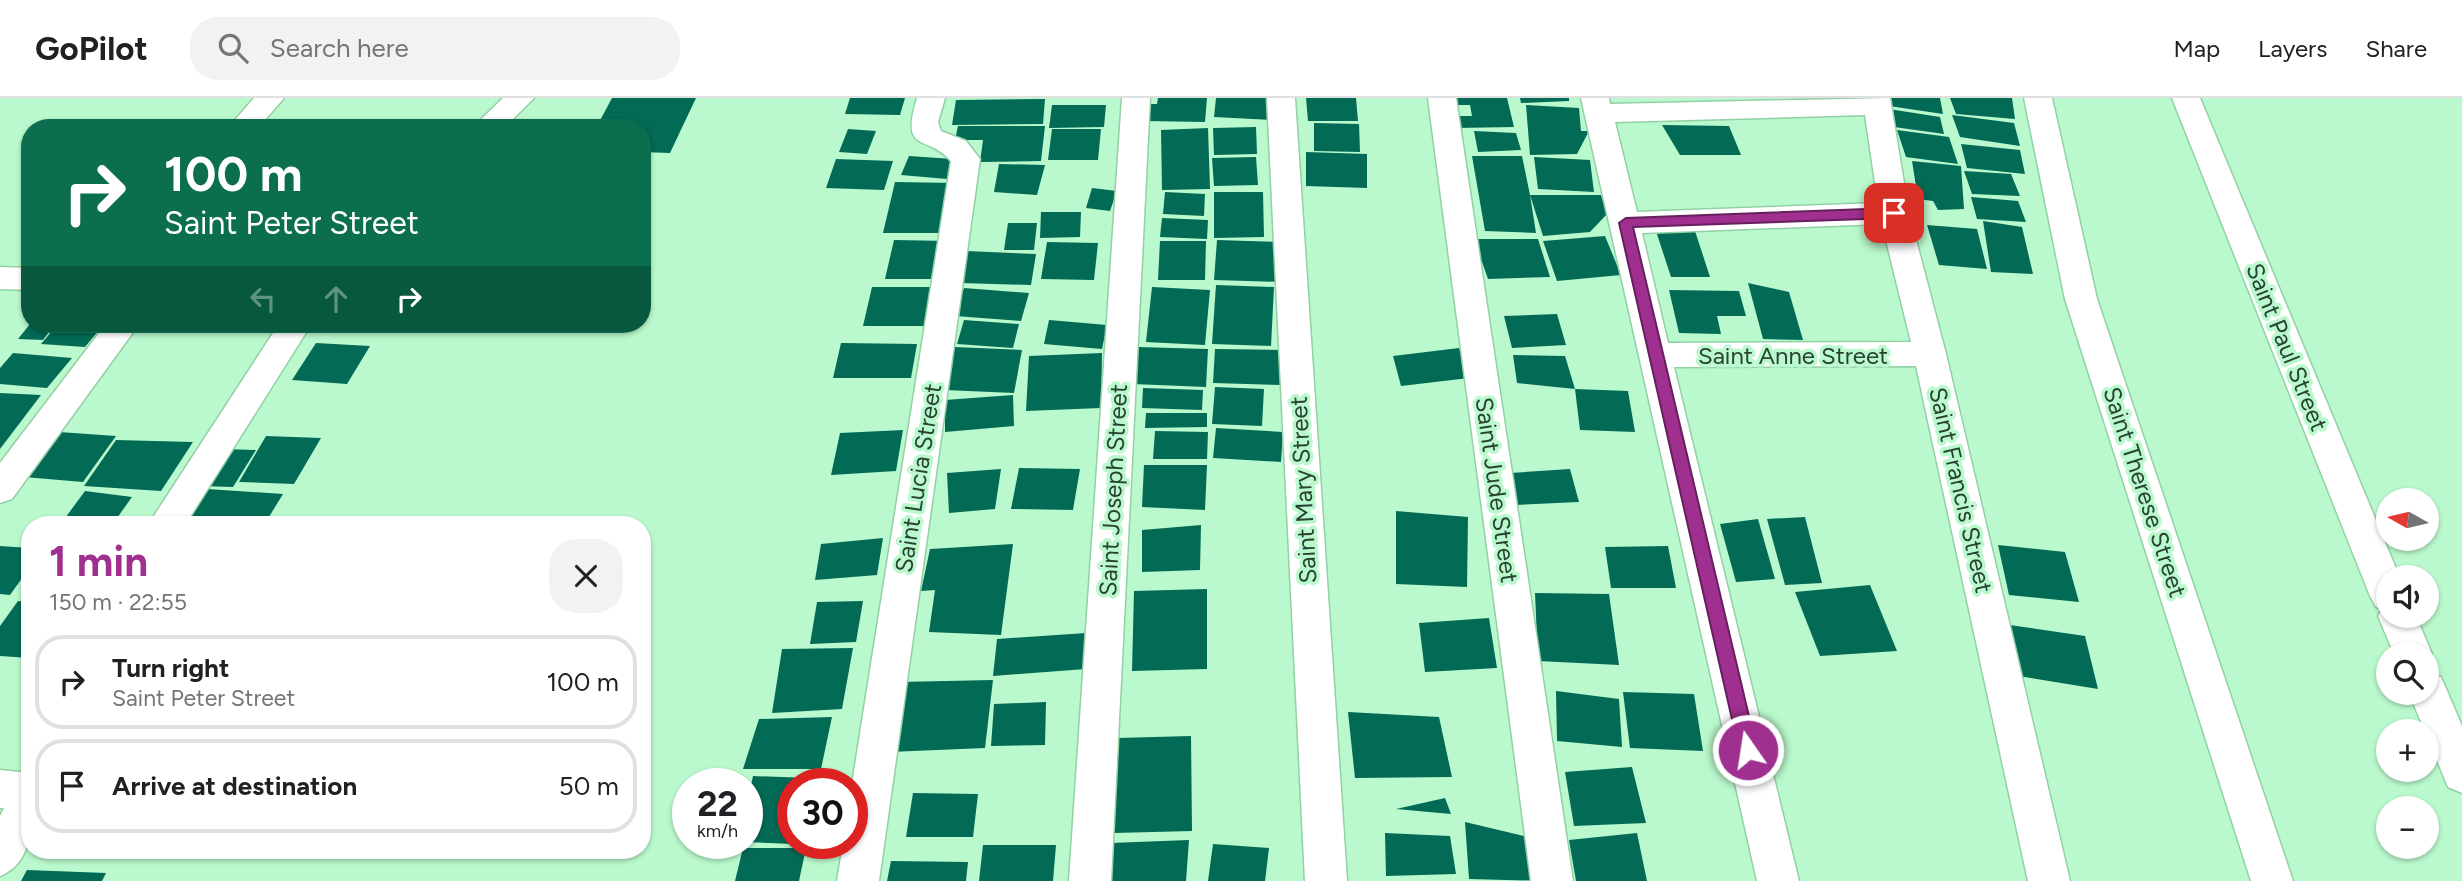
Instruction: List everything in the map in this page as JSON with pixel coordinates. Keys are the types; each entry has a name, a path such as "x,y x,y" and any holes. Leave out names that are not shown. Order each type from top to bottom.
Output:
{"street":[{"path":"250,119 270,98"},
{"path":"496,119 520,98"},
{"name":"Saint Lucia Street","path":"858,881 966,159 956,148 929,136 924,122 931,98"},
{"name":"Saint Joseph Street","path":"1090,881 1136,98"},
{"name":"Saint Mary Street","path":"1281,98 1326,881"},
{"name":"Saint Jude Street","path":"1443,98 1552,881"},
{"name":"Saint Therese Street","path":"2038,98 2081,299 2272,881"},
{"name":"Saint Paul Street","path":"2186,98 2376,565"},
{"path":"1778,881 1597,106 1877,102"},
{"name":"Saint Francis Street","path":"1877,102 1894,213 1930,354 2049,881"},
{"path":"1626,223 1894,213"},
{"path":"0,278 21,279"},
{"path":"0,489 116,333"},
{"path":"172,516 290,333"},
{"name":"Saint Anne Street","path":"1656,355 1930,354"},
{"path":"2434,705 2462,774"},
{"path":"0,789 21,791"},
{"path":"0,856 21,818"}],"building":[{"path":"612,98 696,98 670,153 651,152 651,119 601,119"},
{"path":"850,98 905,98 900,115 845,114"},
{"path":"1158,98 1207,98 1205,122 1145,121 1147,104 1157,104"},
{"path":"1216,98 1276,98 1274,120 1214,117"},
{"path":"1306,98 1356,98 1358,121 1308,121"},
{"path":"1454,98 1507,98 1514,127 1456,128 1454,116 1472,116 1470,105 1455,105"},
{"path":"1520,98 1569,98 1569,101 1521,103"},
{"path":"1887,98 1940,98 1943,114 1889,106"},
{"path":"1950,98 2012,98 2015,119 1956,114"},
{"path":"1045,99 1043,124 952,125 956,100"},
{"path":"1052,105 1106,105 1104,127 1049,128"},
{"path":"1526,105 1579,108 1581,131 1589,131 1577,154 1530,155"},
{"path":"1889,109 1940,117 1944,134 1894,127"},
{"path":"1952,115 2014,123 2020,146 1960,137"},
{"path":"1314,123 1359,124 1360,152 1314,151"},
{"path":"1662,125 1729,126 1741,155 1680,155"},
{"path":"958,126 1045,126 1041,161 980,162 983,140 955,140"},
{"path":"1256,127 1257,154 1214,155 1213,128"},
{"path":"1208,128 1210,189 1162,190 1161,130"},
{"path":"848,129 876,131 867,154 839,152"},
{"path":"1052,129 1101,129 1098,160 1048,160"},
{"path":"1897,130 1949,137 1958,164 1906,157"},
{"path":"1474,131 1516,133 1521,150 1478,152"},
{"path":"1961,144 2020,150 2025,174 1967,168"},
{"path":"1306,152 1367,154 1367,188 1306,186"},
{"path":"909,156 953,159 947,179 901,175"},
{"path":"1472,156 1522,156 1536,233 1485,231"},
{"path":"1256,157 1258,185 1214,186 1212,158"},
{"path":"1534,157 1590,160 1594,192 1538,189"},
{"path":"836,159 893,161 884,190 826,188"},
{"path":"1912,161 1961,166 1964,209 1938,210 1933,201 1918,199"},
{"path":"999,164 1045,165 1037,195 994,192"},
{"path":"1964,171 2011,174 2020,196 1972,194"},
{"path":"895,182 957,183 947,233 883,233"},
{"path":"1092,188 1117,191 1110,211 1086,208"},
{"path":"1165,192 1205,194 1204,216 1163,214"},
{"path":"1214,192 1263,192 1264,237 1214,238"},
{"path":"1530,195 1601,195 1607,214 1590,232 1543,236"},
{"path":"1971,197 2018,201 2026,222 1977,219"},
{"path":"1041,212 1081,212 1080,237 1040,238"},
{"path":"1162,218 1208,220 1207,239 1160,237"},
{"path":"1983,221 2022,227 2033,274 1991,272"},
{"path":"1008,223 1037,223 1034,250 1004,250"},
{"path":"1927,225 1977,229 1987,269 1939,265"},
{"path":"1656,231 1695,231 1710,277 1671,277"},
{"path":"1605,236 1621,275 1557,281 1543,241"},
{"path":"1474,239 1538,239 1550,277 1488,279"},
{"path":"894,240 949,241 942,279 885,279"},
{"path":"1217,240 1284,242 1283,282 1214,280"},
{"path":"1160,241 1206,241 1205,280 1158,280"},
{"path":"1047,242 1098,243 1094,280 1041,279"},
{"path":"966,251 1036,254 1031,285 960,283"},
{"path":"1748,283 1789,292 1803,340 1763,339"},
{"path":"1216,285 1274,287 1271,346 1212,344"},
{"path":"872,287 935,287 928,326 863,326"},
{"path":"1152,287 1210,290 1205,345 1146,342"},
{"path":"964,288 1029,293 1021,321 955,316"},
{"path":"1669,290 1739,291 1746,316 1717,316 1721,334 1679,333"},
{"path":"1557,314 1566,345 1512,348 1504,316"},
{"path":"964,320 1019,324 1013,348 957,344"},
{"path":"1049,320 1107,325 1102,349 1044,344"},
{"path":"23,333 48,333 43,340 18,339"},
{"path":"50,333 97,333 85,347 41,344"},
{"path":"316,343 370,346 347,384 292,380"},
{"path":"841,343 917,344 911,378 833,378"},
{"path":"955,347 1022,350 1014,393 945,390"},
{"path":"1138,347 1208,349 1206,387 1133,384"},
{"path":"1459,348 1469,378 1401,386 1393,356"},
{"path":"1215,349 1283,350 1283,385 1213,383"},
{"path":"13,353 72,358 47,388 0,384 0,368"},
{"path":"1102,353 1101,408 1026,411 1029,356"},
{"path":"1513,355 1565,356 1575,389 1517,383"},
{"path":"1215,387 1264,389 1262,426 1212,424"},
{"path":"1143,388 1203,390 1202,410 1142,408"},
{"path":"1575,389 1628,391 1635,432 1580,430"},
{"path":"0,393 41,395 0,449"},
{"path":"1013,395 1014,426 945,432 945,400"},
{"path":"1146,413 1207,413 1207,427 1145,428"},
{"path":"1216,428 1283,432 1281,462 1213,458"},
{"path":"903,430 896,471 831,475 840,433"},
{"path":"1155,431 1208,432 1207,459 1153,459"},
{"path":"59,432 116,436 83,482 24,477"},
{"path":"266,436 321,438 294,484 239,482"},
{"path":"116,440 193,442 161,491 84,486"},
{"path":"222,449 256,450 233,487 199,486"},
{"path":"1144,465 1207,465 1205,510 1142,507"},
{"path":"1019,468 1080,469 1073,510 1011,509"},
{"path":"1001,469 995,509 949,513 947,473"},
{"path":"1570,469 1579,502 1516,505 1510,473"},
{"path":"207,489 283,494 270,516 190,516"},
{"path":"85,491 132,497 118,516 67,516"},
{"path":"1396,511 1468,517 1467,587 1396,584"},
{"path":"1805,517 1822,583 1785,585 1767,519"},
{"path":"1758,519 1775,579 1736,582 1720,524"},
{"path":"1201,525 1200,570 1142,572 1142,530"},
{"path":"883,538 877,575 815,580 821,544"},
{"path":"1013,544 1001,635 929,632 935,590 921,591 930,549"},
{"path":"1998,545 2065,552 2079,602 2009,595"},
{"path":"0,546 21,547 21,580 10,595 0,594"},
{"path":"1668,546 1676,588 1611,588 1605,547"},
{"path":"1870,585 1897,651 1820,656 1795,592"},
{"path":"1207,589 1207,669 1132,671 1134,591"},
{"path":"1535,593 1609,594 1619,665 1538,661"},
{"path":"18,601 21,601 21,657 0,656 0,626"},
{"path":"863,601 856,642 810,644 817,602"},
{"path":"1489,618 1497,668 1425,672 1419,623"},
{"path":"2003,624 2085,636 2098,689 2012,675"},
{"path":"1086,633 1086,669 993,676 997,639"},
{"path":"853,648 842,709 772,713 782,649"},
{"path":"993,680 985,748 889,752 898,682"},
{"path":"1556,691 1619,699 1622,747 1557,741"},
{"path":"1623,692 1694,694 1703,751 1630,748"},
{"path":"1046,702 1045,745 991,746 994,704"},
{"path":"1348,712 1439,717 1452,777 1355,778"},
{"path":"832,717 821,768 743,768 759,719"},
{"path":"1191,736 1192,831 1114,833 1117,738"},
{"path":"1632,767 1646,823 1574,826 1565,772"},
{"path":"763,776 777,777 777,843 763,843"},
{"path":"913,793 978,794 973,837 906,837"},
{"path":"1445,798 1451,814 1396,809"},
{"path":"1465,822 1536,839 1550,881 1469,879"},
{"path":"1385,833 1450,836 1456,874 1386,876"},
{"path":"1637,833 1647,881 1576,881 1569,840"},
{"path":"1189,840 1186,881 1105,881 1110,843"},
{"path":"1213,844 1269,848 1265,881 1208,881"},
{"path":"983,845 1056,845 1053,881 979,881"},
{"path":"763,848 777,848 777,859 804,859 799,881 735,881 740,859 763,859"},
{"path":"891,861 968,862 966,881 887,881"},
{"path":"27,870 106,873 102,881 21,881"}],"route":[{"path":"1748,750 1626,223 1894,213"}]}
